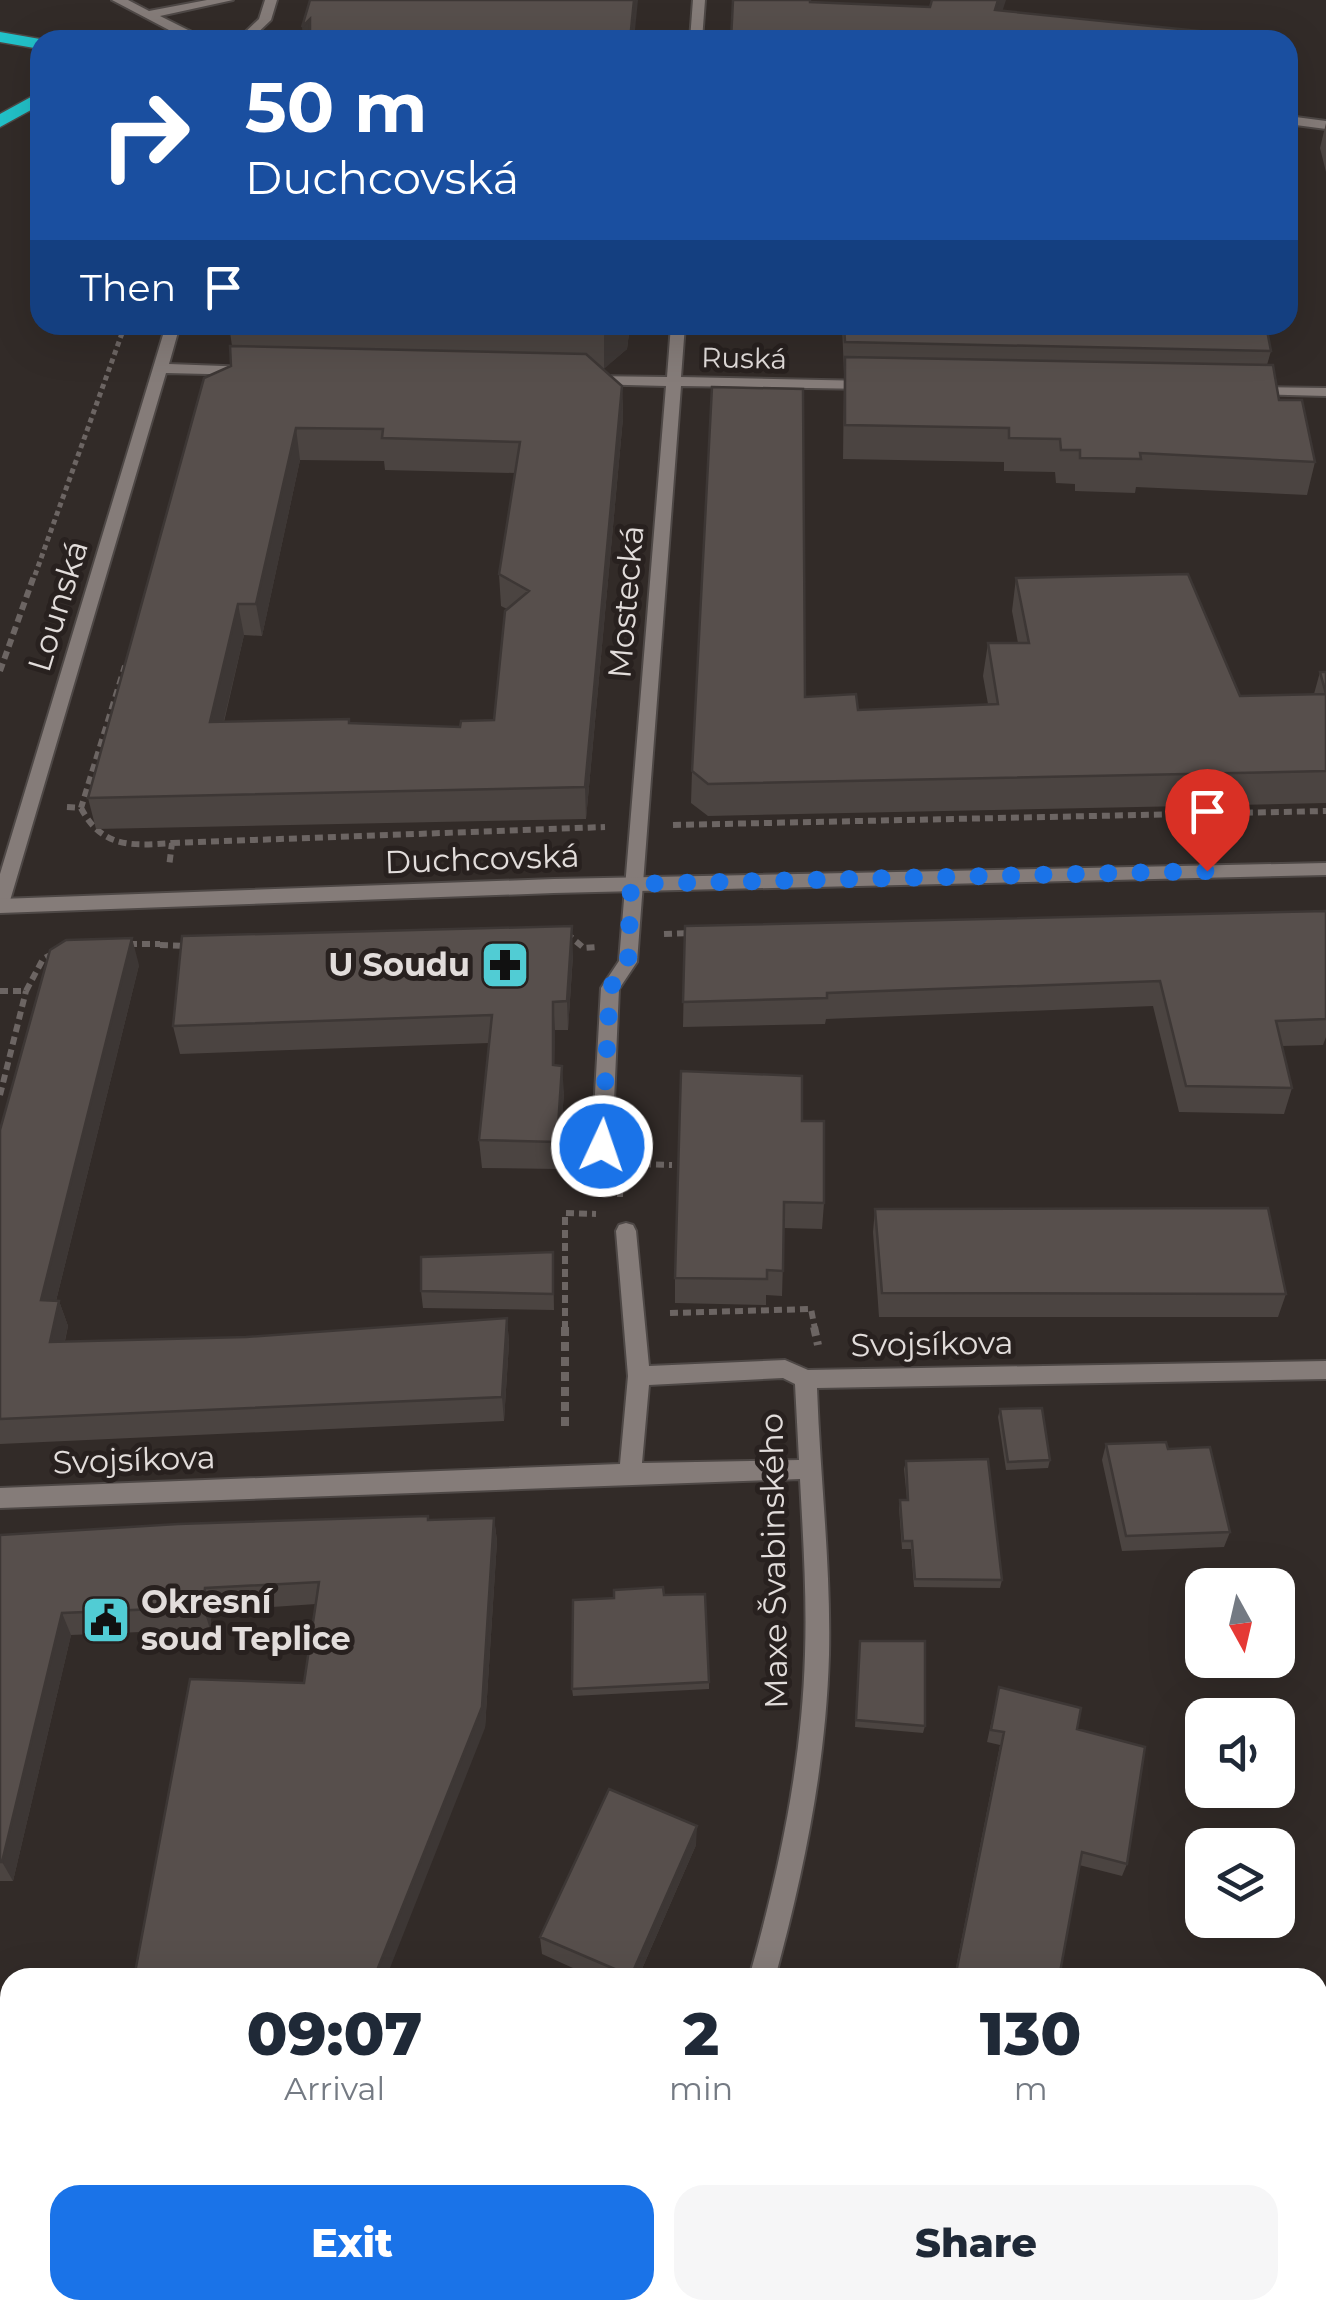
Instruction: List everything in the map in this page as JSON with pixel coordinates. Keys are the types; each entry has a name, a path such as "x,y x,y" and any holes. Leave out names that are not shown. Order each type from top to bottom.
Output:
{"highway":[{"path":"0,37 30,42"},
{"path":"0,122 30,104"}],"street":[{"path":"118,0 178,30"},
{"path":"150,14 227,0"},
{"path":"254,30 265,20 272,0"},
{"path":"696,30 698,0"},
{"path":"1298,121 1326,125"},
{"name":"Lounská","path":"0,905 170,335"},
{"name":"Mostecká","path":"629,945 677,335"},
{"path":"162,368 276,371"},
{"name":"Ruská","path":"576,379 892,385"},
{"path":"1227,390 1326,392"},
{"name":"Duchcovská","path":"0,905 631,884 1326,869"},
{"path":"602,1146 610,988 628,962 629,945"},
{"path":"622,1223 638,1376 630,1473"},
{"name":"Svojsíkova","path":"638,1376 786,1369 806,1379 1326,1370"},
{"name":"Maxe Švabinského","path":"764,1968 794,1838 813,1714 816,1637 806,1379"},
{"name":"Svojsíkova","path":"0,1498 808,1468"}],"path":[{"path":"0,672 121,335"},
{"path":"30,804 81,808 128,655"},
{"path":"172,843 636,826 1326,811"},
{"path":"552,934 571,932 584,948 664,944 664,933 703,932"},
{"path":"160,945 196,946"},
{"path":"0,1095 26,991"},
{"path":"621,1164 622,1223"},
{"path":"566,1426 565,1213 601,1214"},
{"path":"664,1294 665,1313 811,1309 815,1341 827,1351"}],"building":[{"path":"310,0 634,0 631,30 310,30 310,19 302,27"},
{"path":"733,0 930,7 932,0 998,0 995,10 1190,30 732,30"},
{"path":"845,335 1268,335 1271,351 845,342"},
{"path":"230,346 586,354 622,386 585,787 88,798 204,378 231,366","holes":["296,428 383,429 382,438 520,442 499,574 529,591 505,611 494,720 461,721 460,727 349,723 349,719 210,722 238,604 256,604"]},
{"path":"845,357 1273,365 1279,400 1302,400 1315,462 1140,453 1141,459 1080,458 1080,450 1061,450 1060,439 1009,438 1009,428 845,425"},
{"path":"712,387 803,389 805,697 856,694 858,710 998,704 988,643 1029,643 1016,578 1188,574 1240,696 1326,694 1326,771 708,784 692,771"},
{"path":"1320,672 1326,672 1326,694"},
{"path":"1326,911 1326,1019 1276,1021 1292,1088 1186,1086 1160,981 683,1002 685,926"},
{"path":"572,926 567,1001 553,1002 553,1065 562,1066 557,1142 479,1140 492,1015 173,1026 182,936"},
{"path":"132,938 41,1300 59,1301 50,1342 246,1337 507,1318 502,1397 0,1419 0,1130 50,950 66,940"},
{"path":"681,1071 802,1076 802,1121 824,1121 824,1203 784,1202 783,1271 767,1270 767,1279 675,1278"},
{"path":"1268,1208 1286,1294 882,1293 875,1209"},
{"path":"553,1252 553,1294 421,1291 421,1257"},
{"path":"1042,1408 1050,1460 1008,1462 1000,1409"},
{"path":"1166,1442 1168,1449 1210,1447 1230,1532 1126,1536 1106,1444"},
{"path":"988,1459 1002,1580 915,1579 912,1541 903,1541 900,1500 908,1500 906,1461"},
{"path":"428,1516 428,1520 494,1518 482,1707 378,1968 136,1968 190,1679 304,1683 319,1582 205,1588 203,1607 62,1613 0,1862 0,1535 178,1524"},
{"path":"663,1587 664,1595 705,1594 709,1682 572,1689 573,1600 614,1598 614,1590"},
{"path":"860,1641 925,1641 925,1726 856,1720"},
{"path":"999,1687 1081,1708 1077,1729 1145,1747 1127,1864 1082,1852 1061,1968 957,1968 1004,1732 991,1730"},
{"path":"609,1789 697,1826 635,1968 612,1968 540,1937"}],"place":[{"name":"U Soudu","path":"505,965"},
{"name":"Okresní soud Teplice","path":"106,1620"}],"route":[{"path":"602,1146 610,988 628,962 631,884 1207,871"}]}
